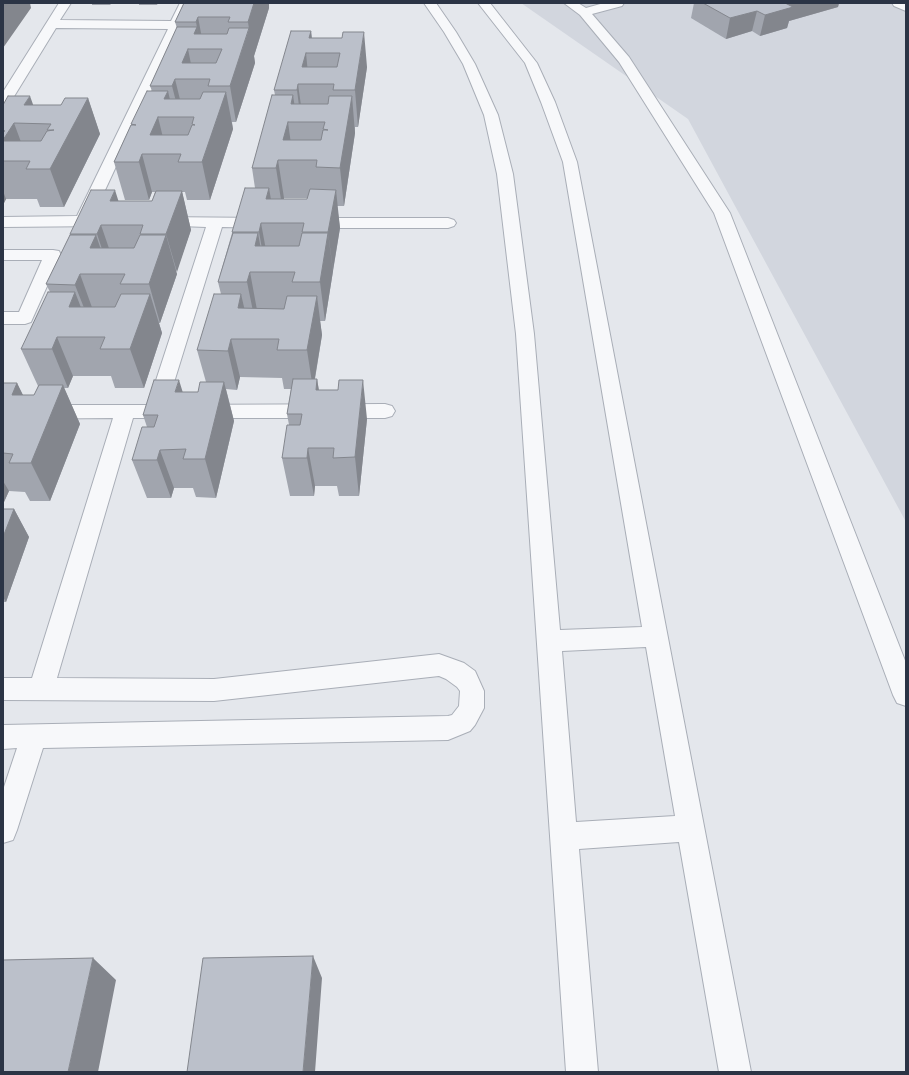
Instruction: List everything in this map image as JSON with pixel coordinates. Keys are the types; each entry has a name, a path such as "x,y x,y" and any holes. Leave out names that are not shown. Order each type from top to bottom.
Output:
{"street":[{"path":"3,103 65,3"},
{"path":"83,221 186,3"},
{"path":"430,3 450,32 469,64 491,114 504,174 525,334 582,1072"},
{"path":"484,3 531,63 548,102 570,162 735,1072"},
{"path":"577,7 618,3"},
{"path":"898,3 906,7"},
{"path":"577,7 624,60 722,213 906,695"},
{"path":"52,24 176,25"},
{"path":"3,222 122,222"},
{"path":"145,222 448,223"},
{"path":"155,412 214,223"},
{"path":"3,255 53,255 25,318 3,318"},
{"path":"3,412 385,411"},
{"path":"41,689 126,412"},
{"path":"548,641 656,636"},
{"path":"3,689 214,690 439,665 455,671 466,679 472,691 471,708 463,721 451,727 3,737"},
{"path":"3,830 34,737"},
{"path":"563,836 691,828"}],"shaded area":[{"path":"521,3 906,3 906,522 688,119"}],"building":[{"path":"184,3 254,3 248,22 228,22 230,17 198,17 196,22 175,22"},
{"path":"703,3 785,3 793,7 765,15 757,11 730,18"},
{"path":"177,27 197,27 194,34 227,34 229,28 249,28 230,86 208,86 210,79 175,79 172,86 150,86","holes":["188,49 222,49 216,63 182,63"]},
{"path":"291,31 311,31 309,38 342,38 343,32 364,32 355,90 333,90 334,84 298,84 297,90 274,90","holes":["306,53 340,53 337,67 302,67"]},
{"path":"147,91 168,91 164,99 200,99 203,92 226,92 202,162 178,162 181,154 142,154 139,162 114,162 131,125 136,125 131,124","holes":["158,117 194,117 192,124 195,125 192,125 188,135 150,135"]},
{"path":"272,95 293,95 291,104 328,104 329,96 352,96 340,168 316,167 317,160 278,160 276,168 252,168","holes":["288,122 325,122 323,129 328,130 323,130 321,140 283,140"]},
{"path":"8,96 30,96 24,105 61,105 65,98 88,98 50,169 26,169 30,161 3,161 3,141 41,141 47,131 54,130 47,130 51,124 14,123 3,140 3,105"},
{"path":"245,188 269,188 266,199 307,199 310,189 336,190 328,232 302,232 304,223 261,223 259,232 232,232"},
{"path":"91,190 115,190 110,201 152,201 156,191 182,191 166,234 140,234 143,225 101,225 97,234 70,234"},
{"path":"233,233 258,233 255,246 299,246 302,233 328,233 320,282 292,282 295,272 250,272 247,282 218,282"},
{"path":"70,235 96,235 90,248 134,248 140,235 166,235 149,284 120,284 125,274 80,274 75,285 46,284"},
{"path":"48,292 75,292 69,307 115,307 121,294 150,294 130,349 100,349 105,337 57,337 52,349 21,349"},
{"path":"214,294 241,294 238,308 284,309 287,296 317,296 307,350 277,350 279,339 231,339 228,351 197,350"},
{"path":"293,379 317,379 316,390 338,390 339,380 363,380 355,457 333,458 334,448 308,448 307,458 282,458 287,425 300,425 302,414 287,414"},
{"path":"154,380 179,380 175,392 198,392 200,382 224,382 205,459 183,459 186,449 160,450 157,460 132,460 142,427 154,427 158,415 143,415"},
{"path":"3,383 17,383 12,395 34,395 39,385 63,385 31,463 9,463 13,454 3,453"},
{"path":"3,509 14,509 3,537"},
{"path":"313,956 303,1072 187,1072 203,958"},
{"path":"93,958 68,1072 3,1072 3,960"}]}
